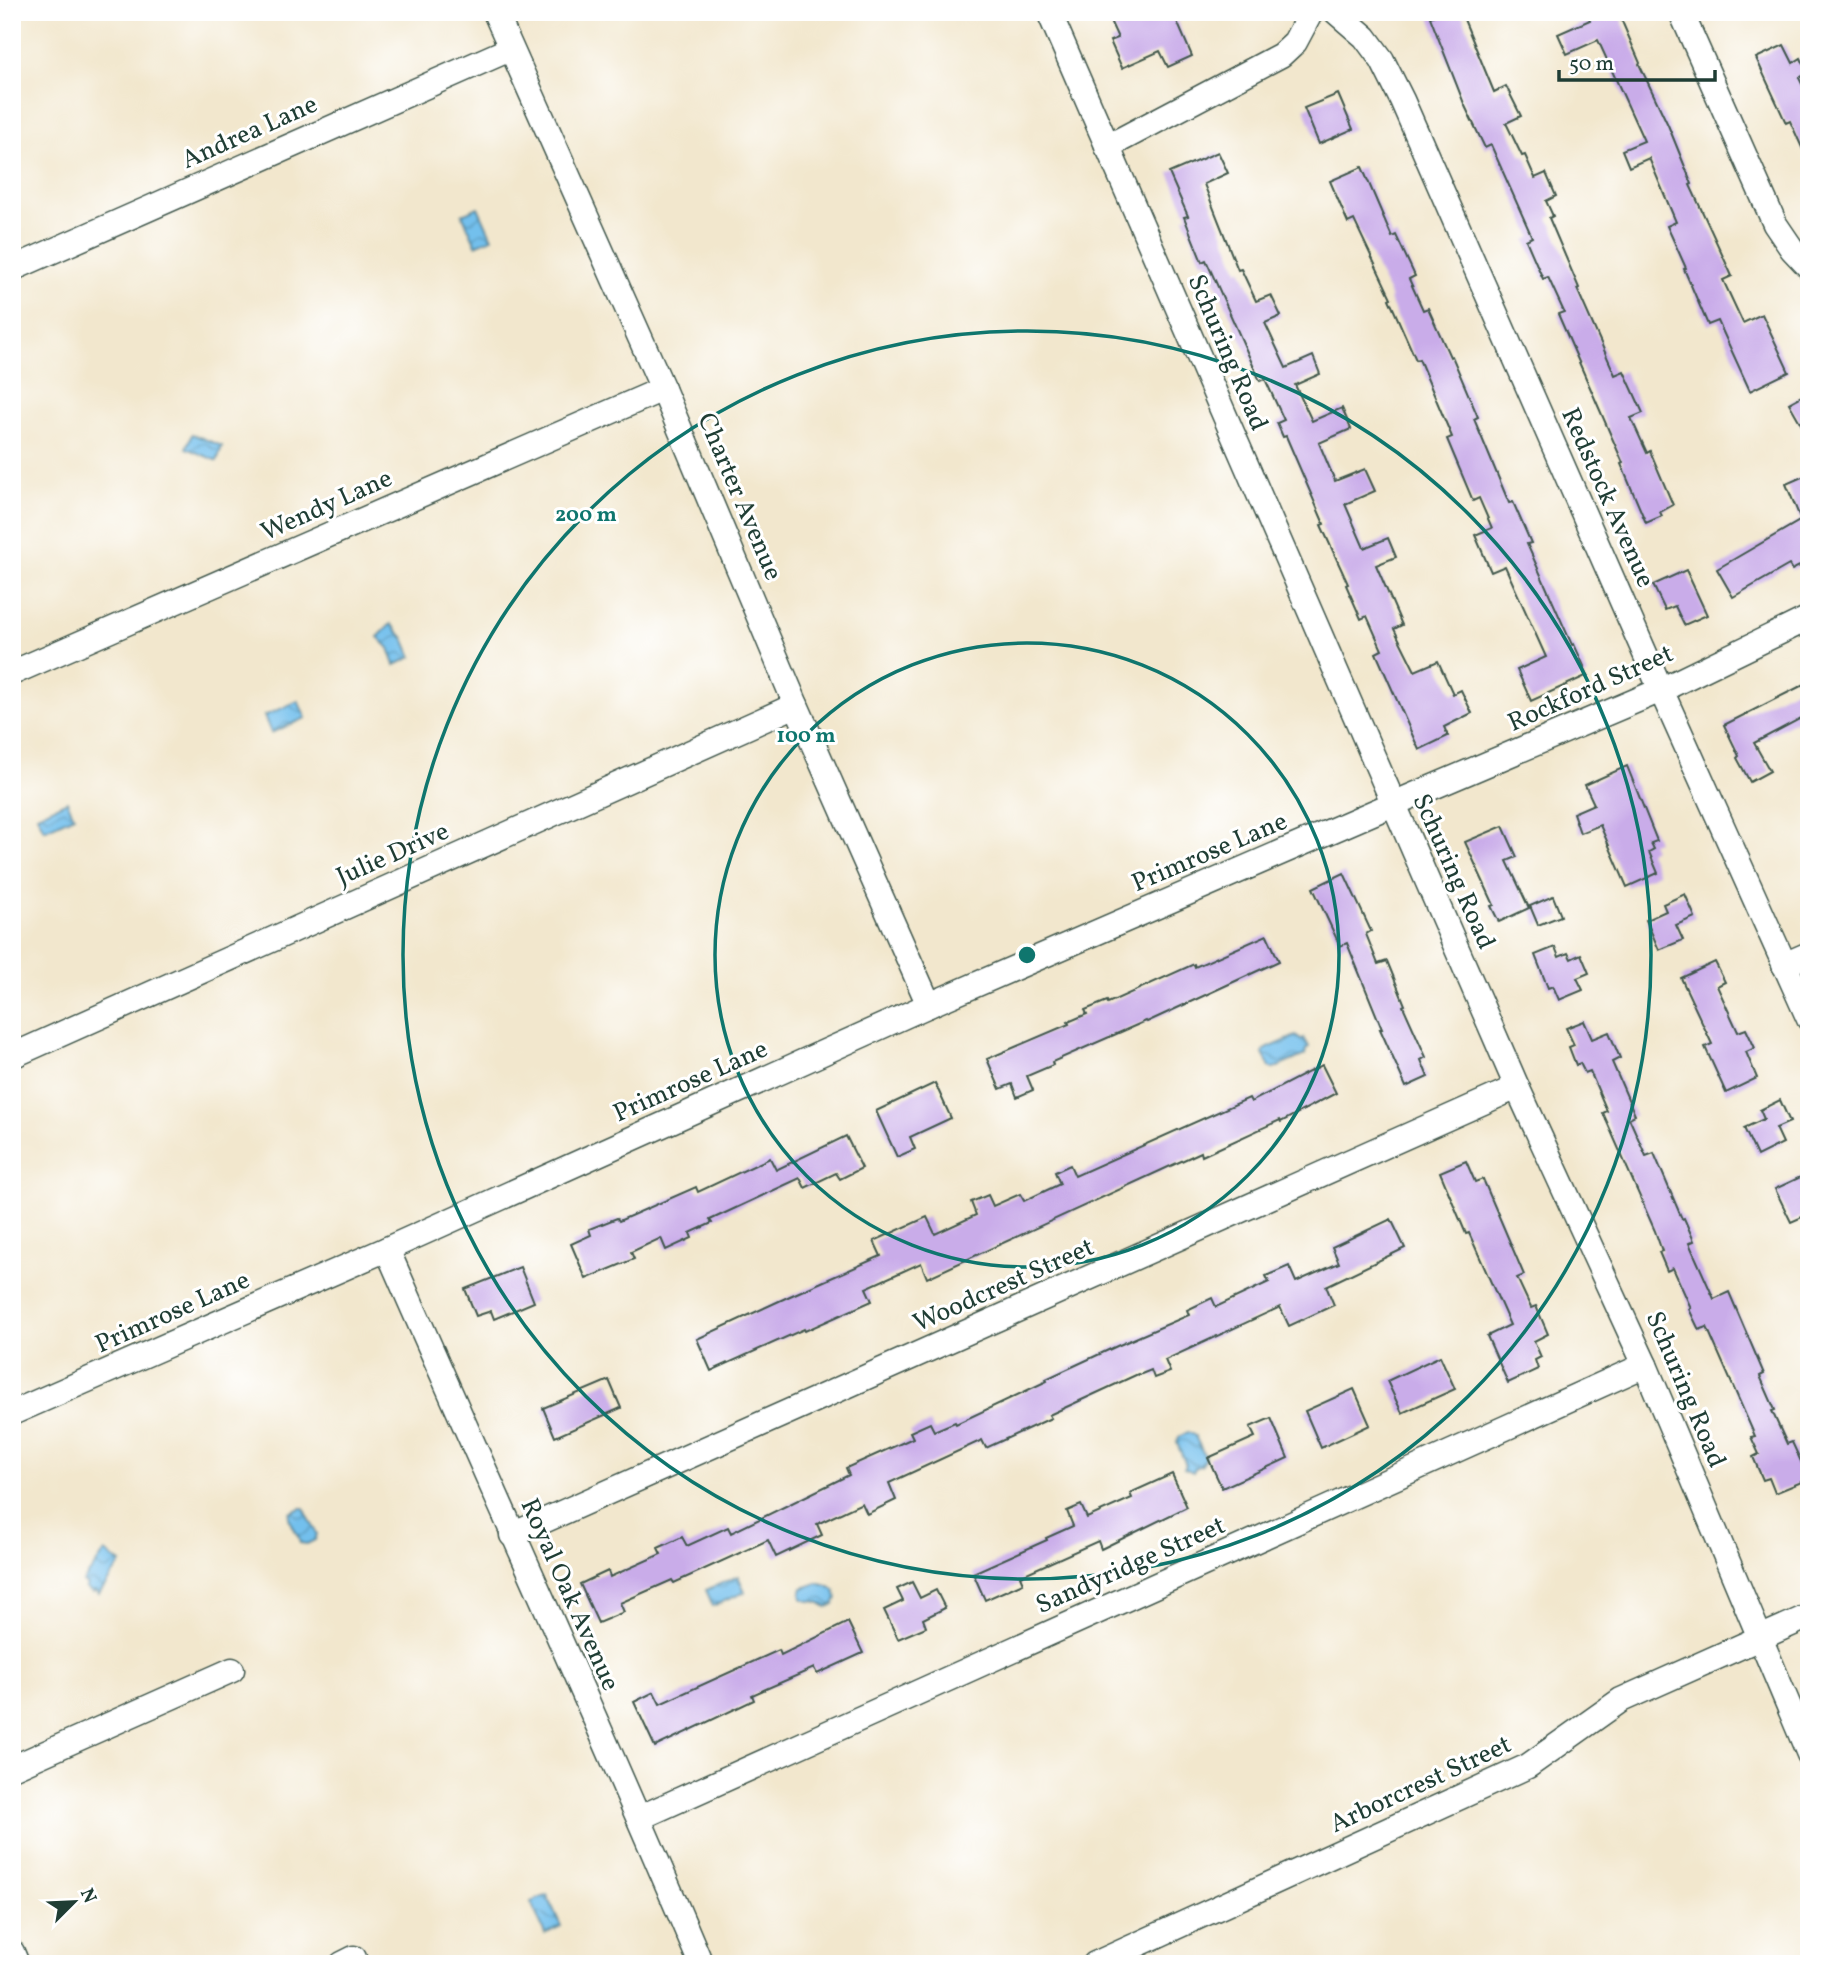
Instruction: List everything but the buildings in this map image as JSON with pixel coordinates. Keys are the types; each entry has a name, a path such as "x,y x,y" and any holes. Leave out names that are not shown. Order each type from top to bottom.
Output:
{"street":[{"name":"Charter Avenue","path":"495,12 663,389 796,705 929,1005"},
{"name":"Schuring Road","path":"1049,12 1392,804 1517,1087 1645,1364 1809,1754"},
{"path":"1107,147 1281,55 1294,42 1311,12"},
{"name":"Redstock Avenue","path":"1336,12 1365,37 1377,52 1402,100 1809,1019"},
{"path":"1681,12 1776,224 1792,250 1809,267"},
{"name":"Andrea Lane","path":"12,269 510,48"},
{"name":"Wendy Lane","path":"12,673 663,389"},
{"name":"Rockford Street","path":"1392,804 1661,690 1809,618"},
{"name":"Julie Drive","path":"12,1056 796,705"},
{"name":"Primrose Lane","path":"12,1413 387,1249 929,1005 1392,804"},
{"path":"1784,965 1809,954"},
{"name":"Woodcrest Street","path":"512,1535 1517,1087"},
{"name":"Royal Oak Avenue","path":"387,1249 701,1964"},
{"name":"Sandyridge Street","path":"639,1818 1645,1364"},
{"name":"Arborcrest Street","path":"1095,1964 1528,1766 1621,1700 1809,1616"},
{"path":"12,1768 232,1670"},
{"path":"12,1952 17,1964"}],"water":[{"path":"478,207 492,238 476,245 462,214"},
{"path":"192,434 222,446 217,461 186,448"},
{"path":"391,624 404,638 412,657 395,665 389,648 378,637"},
{"path":"298,701 306,718 271,733 264,716"},
{"path":"67,801 74,816 44,830 37,815"},
{"path":"1296,1036 1301,1040 1304,1038 1309,1047 1305,1055 1273,1069 1270,1067 1263,1054 1264,1050"},
{"path":"1188,1432 1195,1436 1205,1457 1202,1465 1193,1472 1184,1468 1186,1465 1177,1443 1179,1437"},
{"path":"304,1508 317,1534 315,1540 307,1544 300,1543 289,1518 290,1513"},
{"path":"105,1552 121,1563 99,1594 95,1591 93,1593 85,1588 87,1585 83,1582"},
{"path":"738,1576 745,1592 713,1606 706,1590"},
{"path":"817,1583 835,1590 837,1598 834,1604 828,1607 803,1599 803,1588"},
{"path":"547,1895 561,1926 545,1934 531,1902"}]}
